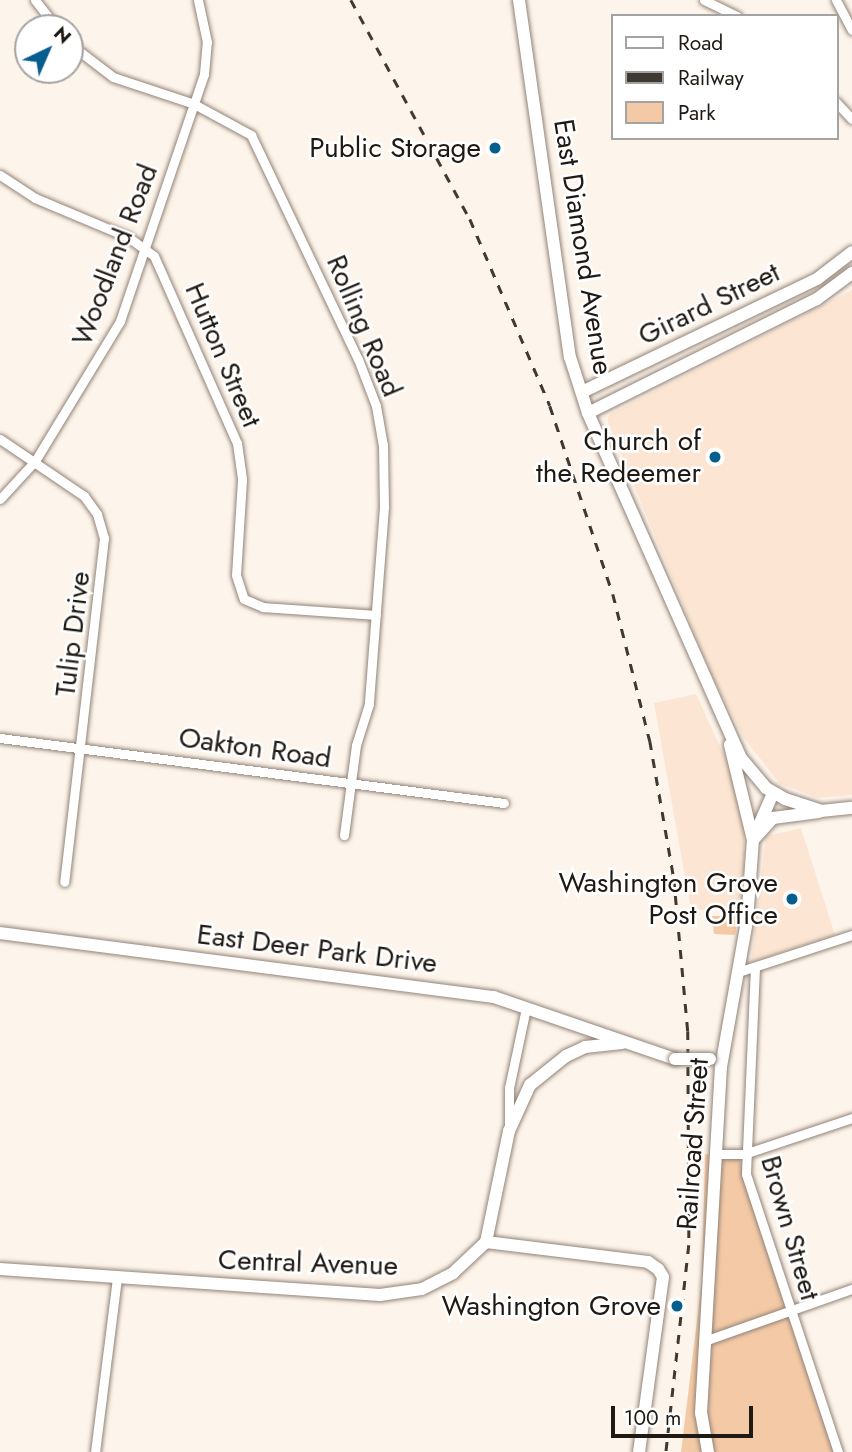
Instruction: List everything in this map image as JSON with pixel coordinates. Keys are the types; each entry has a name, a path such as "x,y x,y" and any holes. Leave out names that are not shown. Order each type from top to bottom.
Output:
{"street":[{"path":"34,0 46,14"},
{"name":"Woodland Road","path":"0,499 35,461 106,350 147,247 204,74 207,42 198,0"},
{"name":"East Diamond Avenue","path":"519,0 570,357 589,414 729,737 770,791"},
{"path":"704,0 733,14"},
{"path":"836,0 852,30"},
{"name":"Rolling Road","path":"84,55 113,77 194,104 236,123 262,151 376,406 383,445 384,508 369,704 350,783 344,835"},
{"path":"838,104 852,119"},
{"path":"0,175 35,198 147,247"},
{"name":"Hutton Street","path":"147,247 237,443 242,480 236,575 239,591 252,605 263,607 376,615"},
{"name":"Girard Street","path":"582,392 817,279 852,252"},
{"name":"Girard Street","path":"589,414 817,299 852,273"},
{"name":"Tulip Drive","path":"0,439 84,496 97,514 104,538 82,748 64,882"},
{"path":"729,737 752,835 773,818 852,808"},
{"name":"Oakton Road","path":"0,738 504,803"},
{"path":"770,791 821,811"},
{"name":"Railroad Street","path":"708,1452 701,1413 715,1154 716,1059 738,972 752,835 770,791"},
{"name":"East Deer Park Drive","path":"0,933 494,997 675,1059 716,1059"},
{"path":"738,972 852,935"},
{"name":"Brown Street","path":"755,967 744,1154 746,1174 838,1452"},
{"path":"526,1008 509,1088 509,1131 486,1242 648,1262 658,1269 663,1278 639,1452"},
{"name":"East Deer Park Drive","path":"509,1131 524,1095 548,1067 586,1047 622,1043"},
{"path":"715,1154 744,1154 852,1118"},
{"name":"Central Avenue","path":"0,1269 390,1294 436,1282 486,1242"},
{"path":"95,1452 117,1277"},
{"path":"707,1340 852,1289"}],"shaded area":[{"path":"852,290 852,795 818,798 780,784 744,738 713,678 607,420 610,414"},
{"path":"696,694 735,779 744,820 744,869 737,910 691,910 654,703"},
{"path":"801,828 835,935 751,962 766,836"}],"green space":[{"path":"712,916 738,916 735,935 714,934"},
{"path":"705,1154 739,1158 835,1452 681,1452 702,1279"}],"railway":[{"path":"351,0 470,219 550,406 613,594 650,741 674,878 688,1031 689,1245 666,1452"}],"place":[{"name":"Public Storage","path":"495,148"},
{"name":"Church of the Redeemer","path":"715,457"},
{"name":"Washington Grove Post Office","path":"792,899"},
{"name":"Washington Grove","path":"677,1306"}]}
